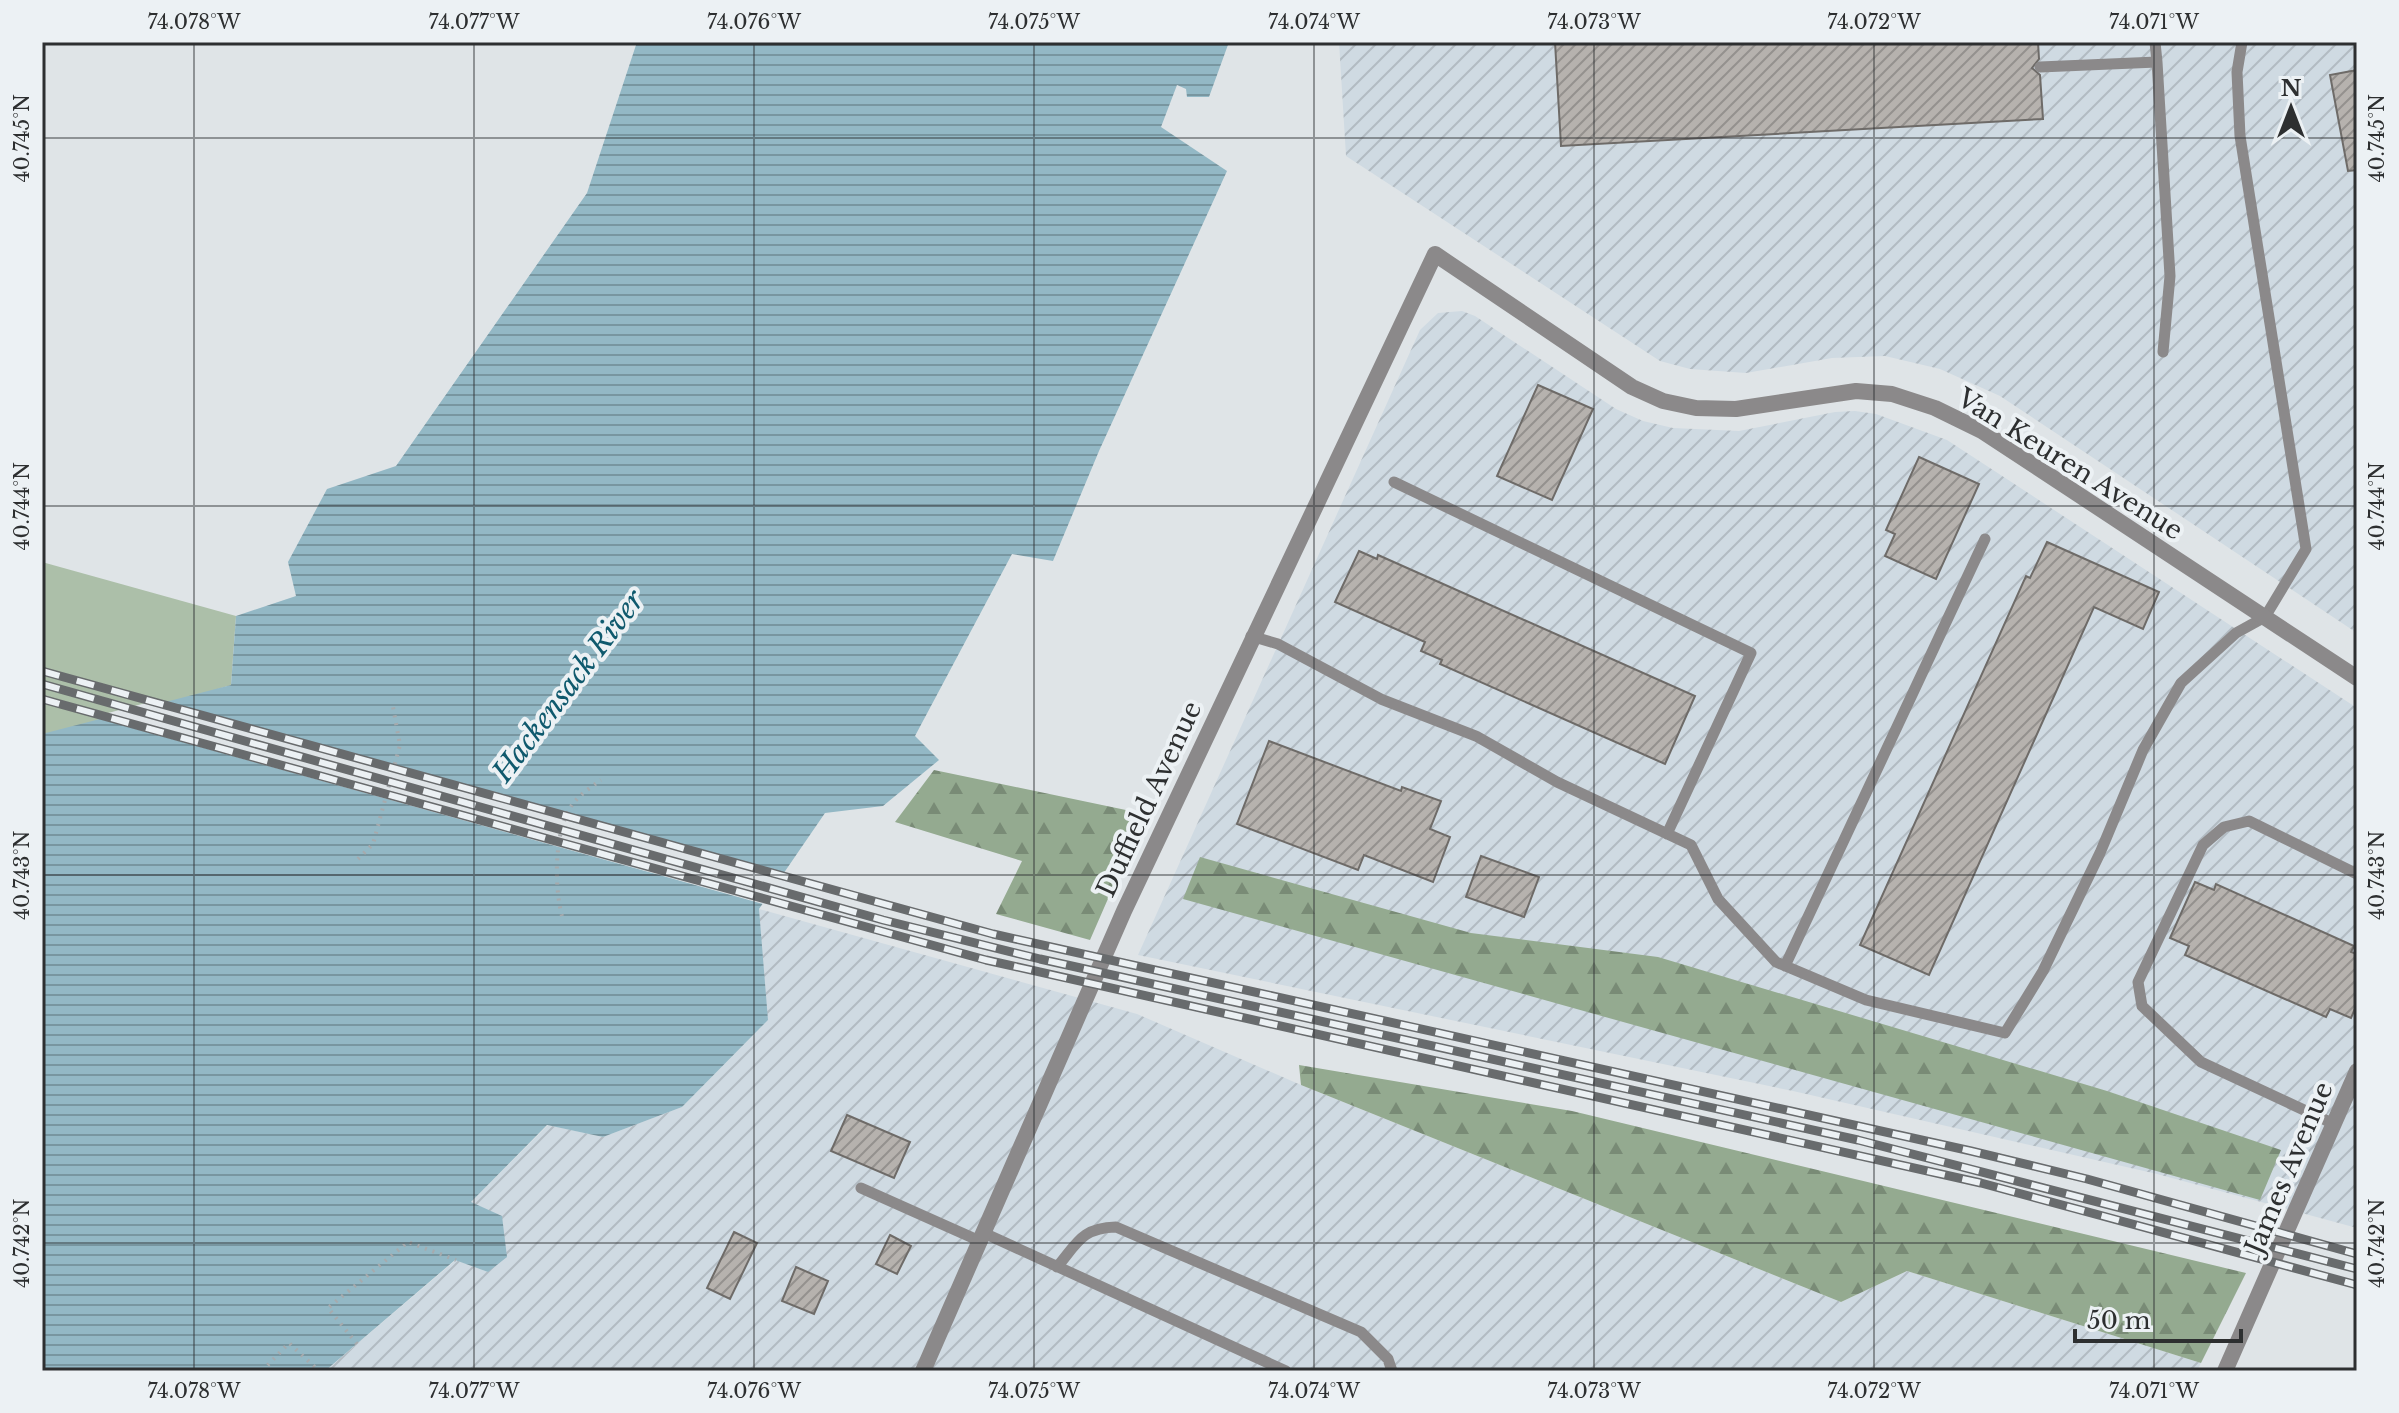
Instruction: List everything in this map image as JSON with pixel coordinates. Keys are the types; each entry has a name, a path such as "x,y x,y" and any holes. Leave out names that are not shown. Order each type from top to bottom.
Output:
{"street":[{"name":"Van Keuren Avenue","path":"1435,254 1632,387 1663,401 1696,408 1736,409 1840,391 1874,391 1959,418 2357,678"},
{"name":"Duffield Avenue","path":"923,1371 984,1238 1124,911 1251,636 1435,254"},
{"name":"James Avenue","path":"2225,1371 2357,1071"}],"lane":[{"path":"2155,42 2170,276 2163,352"},
{"path":"1251,636 1278,644 1381,699 1476,736 1557,782 1691,845 1718,899 1776,962 1866,1000 2005,1033 2043,971 2100,853 2143,750 2181,683 2236,633 2265,617 2306,549 2240,136 2237,72 2242,42"},
{"path":"2040,67 2157,62"},
{"path":"1394,482 1751,653 1667,834"},
{"path":"1785,966 1985,539"},
{"path":"2334,1124 2201,1062 2142,1006 2138,982 2203,845 2224,827 2249,821 2357,874"},
{"path":"861,1188 1057,1267 1286,1371"},
{"path":"1057,1267 1085,1233 1093,1228 1116,1227 1361,1332 1388,1359 1392,1371"}],"path":[{"path":"358,859 373,844 400,745 393,707"},
{"path":"562,916 556,894 556,859 570,806 601,780"},
{"path":"357,1344 328,1308 408,1242 456,1260"},
{"path":"262,1371 289,1343 319,1371"}],"shaded area":[{"path":"1339,42 2357,42 2357,633 2000,396 1940,369 1885,356 1832,358 1746,373 1690,369 1660,361 1346,156"},
{"path":"1462,311 1475,316 1616,409 1643,421 1673,428 1739,431 1835,412 1855,411 1876,414 1947,440 2357,708 2357,1228 2157,1174 1793,1091 1138,955 1420,330 1438,313"},
{"path":"759,909 1137,1014 1301,1085 1841,1302 1907,1271 2201,1363 2197,1371 325,1371 456,1260 488,1272 471,1202 548,1125 603,1137 682,1107 768,1020 753,918"}],"green space":[{"path":"42,562 236,616 231,685 42,743"},
{"path":"934,770 1145,814 1090,940 996,914 1022,861 895,822"},
{"path":"1200,857 1471,933 1658,957 2107,1091 2281,1150 2260,1200 1183,899"},
{"path":"1299,1065 1572,1111 2246,1273 2201,1363 1907,1271 1841,1302 1301,1085"}],"water":[{"name":"Hackensack River","path":"637,42 1229,42 1209,97 1187,97 1186,89 1177,85 1161,127 1227,171 1099,451 1053,561 1012,554 915,736 939,760 883,806 825,813 759,909 768,1020 682,1107 603,1137 547,1125 471,1202 502,1216 507,1257 488,1272 455,1260 325,1371 42,1371 42,734 231,685 236,616 296,596 288,562 327,489 396,466 587,193"}],"pier":[{"path":"157,700 786,877 767,905 93,717"}],"building":[{"path":"1555,42 2038,42 2039,59 2032,68 2040,75 2043,119 1561,146"},
{"path":"2357,70 2357,170 2348,171 2330,75"},
{"path":"1538,385 1593,409 1552,500 1497,476"},
{"path":"1919,457 1979,484 1936,579 1885,556 1895,534 1886,530"},
{"path":"2047,542 2159,592 2143,629 2094,607 1929,975 1860,945 2026,576 2030,578"},
{"path":"1359,551 1377,559 1378,555 1695,696 1665,764 1440,664 1442,660 1421,651 1425,642 1335,602"},
{"path":"1269,741 1401,791 1402,787 1441,801 1430,829 1450,837 1433,882 1364,855 1358,870 1237,824"},
{"path":"1481,856 1539,877 1524,917 1466,897"},
{"path":"2195,882 2214,890 2216,884 2354,946 2351,952 2357,954 2357,1004 2351,1018 2330,1009 2326,1017 2185,955 2189,946 2170,938"},
{"path":"847,1115 910,1142 894,1178 831,1151"},
{"path":"734,1232 757,1243 730,1299 707,1288"},
{"path":"890,1235 911,1246 897,1274 876,1264"},
{"path":"796,1267 828,1281 814,1314 782,1301"}],"railway":[{"path":"42,671 993,934 1971,1151 2087,1179 2357,1254"},
{"path":"42,684 883,920 1040,959 1858,1140 2357,1269"},
{"path":"42,699 986,960 1981,1183 2357,1285"}]}
